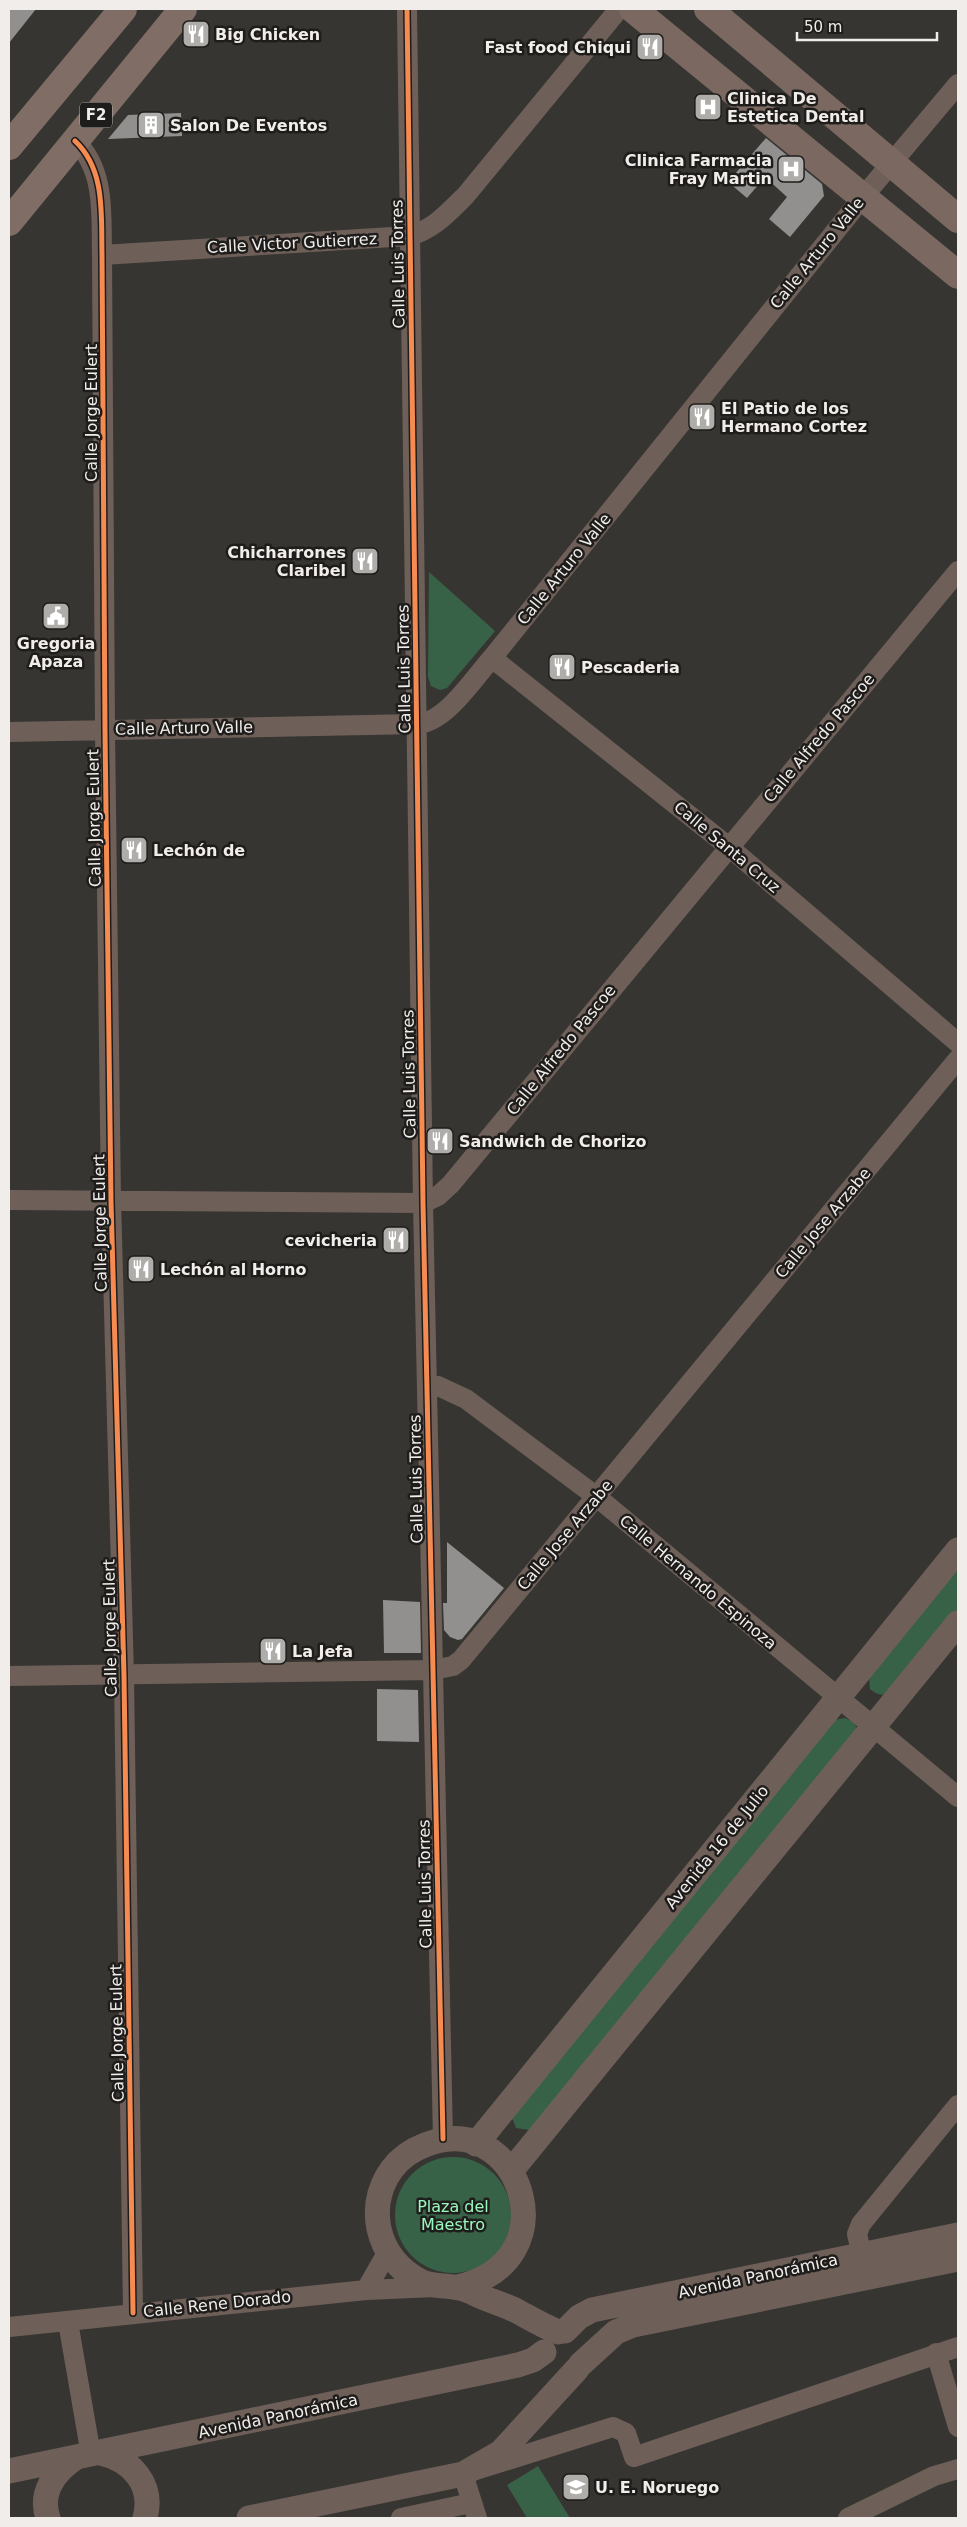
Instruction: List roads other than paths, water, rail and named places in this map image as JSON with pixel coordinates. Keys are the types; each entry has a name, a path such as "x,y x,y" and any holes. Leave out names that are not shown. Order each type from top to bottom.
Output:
{"highway":[{"path":"9,146 123,9"},
{"name":"F2","path":"9,222 183,9"}],"main road":[{"path":"633,9 958,275"},
{"path":"708,9 958,219"}],"street":[{"name":"Calle Luis Torres","path":"407,9 423,1203 443,2139"},
{"name":"Calle Victor Gutierrez","path":"102,255 410,236 421,233 466,196 619,9"},
{"name":"Calle Arturo Valle","path":"9,732 418,724 435,718 448,708 492,658 863,197 958,84"},
{"name":"Calle Jorge Eulert","path":"75,141 85,150 97,178 100,199 102,255 105,730 112,1200 124,1676 133,2312"},
{"name":"Calle Alfredo Pascoe","path":"423,1203 438,1196 451,1184 958,571"},
{"name":"Calle Santa Cruz","path":"492,658 729,847 958,1042"},
{"name":"Calle Jose Arzabe","path":"9,1676 124,1676 433,1670 452,1666 461,1660 958,1060"},
{"path":"9,1200 423,1203"},
{"name":"Calle Hernando Espinoza","path":"427,1386 438,1386 466,1399 597,1497 958,1797"},
{"name":"Avenida 16 de Julio","path":"476,2144 958,1550"},
{"path":"512,2171 958,1623"},
{"path":"864,2266 857,2234 862,2224 958,2105"},
{"path":"449,2287 476,2283 492,2275 505,2263 518,2243 524,2218 522,2194 512,2171 496,2155 476,2144 460,2140 443,2139 422,2145 410,2152 389,2171 380,2191 376,2212 379,2233 387,2253 410,2276 449,2287 515,2310 551,2337 577,2335 585,2345 586,2352 579,2367 564,2373 548,2364 551,2337"},
{"name":"Avenida Panorámica","path":"250,2518 463,2474 501,2452 579,2367 616,2332 633,2325 864,2266 958,2235"},
{"path":"366,2290 387,2253"},
{"name":"Avenida Panorámica","path":"9,2471 518,2365 533,2360 551,2337 592,2310 864,2266 958,2259"},
{"path":"505,2263 505,2281 515,2310"},
{"name":"Calle Rene Dorado","path":"9,2327 68,2322 133,2312 366,2290 449,2287"},
{"path":"68,2322 90,2455"},
{"path":"401,2518 474,2511 463,2474 613,2427 626,2433 634,2456 958,2347"},
{"path":"936,2353 958,2427"},
{"path":"48,2518 46,2496 52,2480 62,2466 90,2455 115,2456 128,2464 138,2474 145,2487 148,2502 145,2518"},
{"path":"848,2518 934,2476 958,2469"}],"place":[{"name":"Big Chicken","path":"196,34"},
{"name":"Fast food Chiqui","path":"650,47"},
{"name":"Clinica De Estetica Dental","path":"708,107"},
{"name":"Salon De Eventos","path":"151,125"},
{"name":"Clinica Farmacia Fray Martin","path":"791,169"},
{"name":"El Patio de los Hermano Cortez","path":"702,417"},
{"name":"Chicharrones Claribel","path":"365,561"},
{"name":"Gregoria Apaza","path":"56,616"},
{"name":"Pescaderia","path":"562,667"},
{"name":"Lechón de","path":"134,850"},
{"name":"Sandwich de Chorizo","path":"440,1141"},
{"name":"cevicheria","path":"396,1240"},
{"name":"Lechón al Horno","path":"141,1269"},
{"name":"La Jefa","path":"273,1651"},
{"name":"U. E. Noruego","path":"576,2487"}],"park label":[{"name":"Plaza del Maestro","path":"453,2215"}]}
